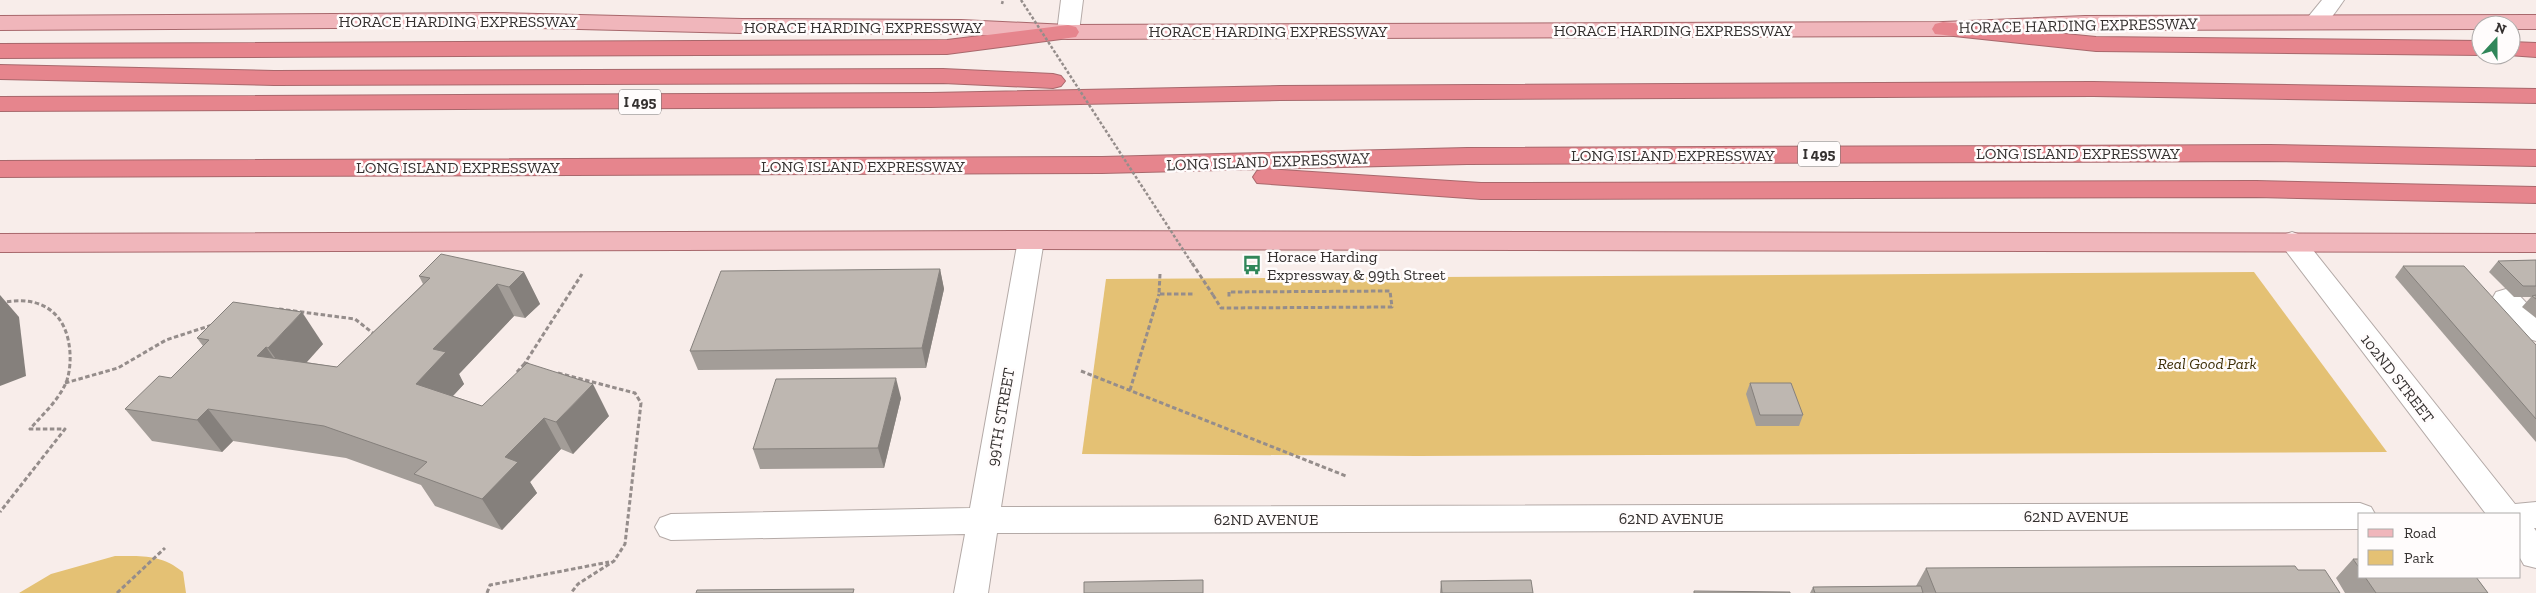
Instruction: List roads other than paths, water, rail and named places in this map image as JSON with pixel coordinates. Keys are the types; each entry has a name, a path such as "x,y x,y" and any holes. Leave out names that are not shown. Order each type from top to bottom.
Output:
{"highway":[{"path":"1943,29 2096,44 2471,48"},
{"path":"0,50 947,47 1068,32"},
{"path":"2521,49 2536,50"},
{"path":"0,72 274,78 943,76 1280,93"},
{"name":"I 495","path":"0,104 931,100 1280,93 2103,89 2536,96"},
{"name":"LONG ISLAND EXPRESSWAY","path":"0,169 1102,165 1467,156 2269,152 2536,158"},
{"path":"1102,165 1481,191 2256,189 2536,195"}],"main road":[{"name":"HORACE HARDING EXPRESSWAY","path":"0,23 495,20 742,26 961,27 1068,32 1943,29 2085,23 2536,22"},
{"path":"0,243 1031,240 2292,241 2536,244"}],"street":[{"path":"1068,32 1072,0"},
{"path":"2315,22 2333,0"},
{"name":"99TH STREET","path":"971,593 1031,240"},
{"name":"102ND STREET","path":"2292,241 2503,513"},
{"path":"2506,299 2536,331"},
{"path":"2521,515 2536,516"},
{"name":"62ND AVENUE","path":"670,527 983,520 2358,516"},
{"path":"2521,535 2536,555"}],"place":[{"name":"Horace Harding Expressway & 99th Street","path":"1252,265"}],"park label":[{"name":"Real Good Park","path":"2207,363"}]}
